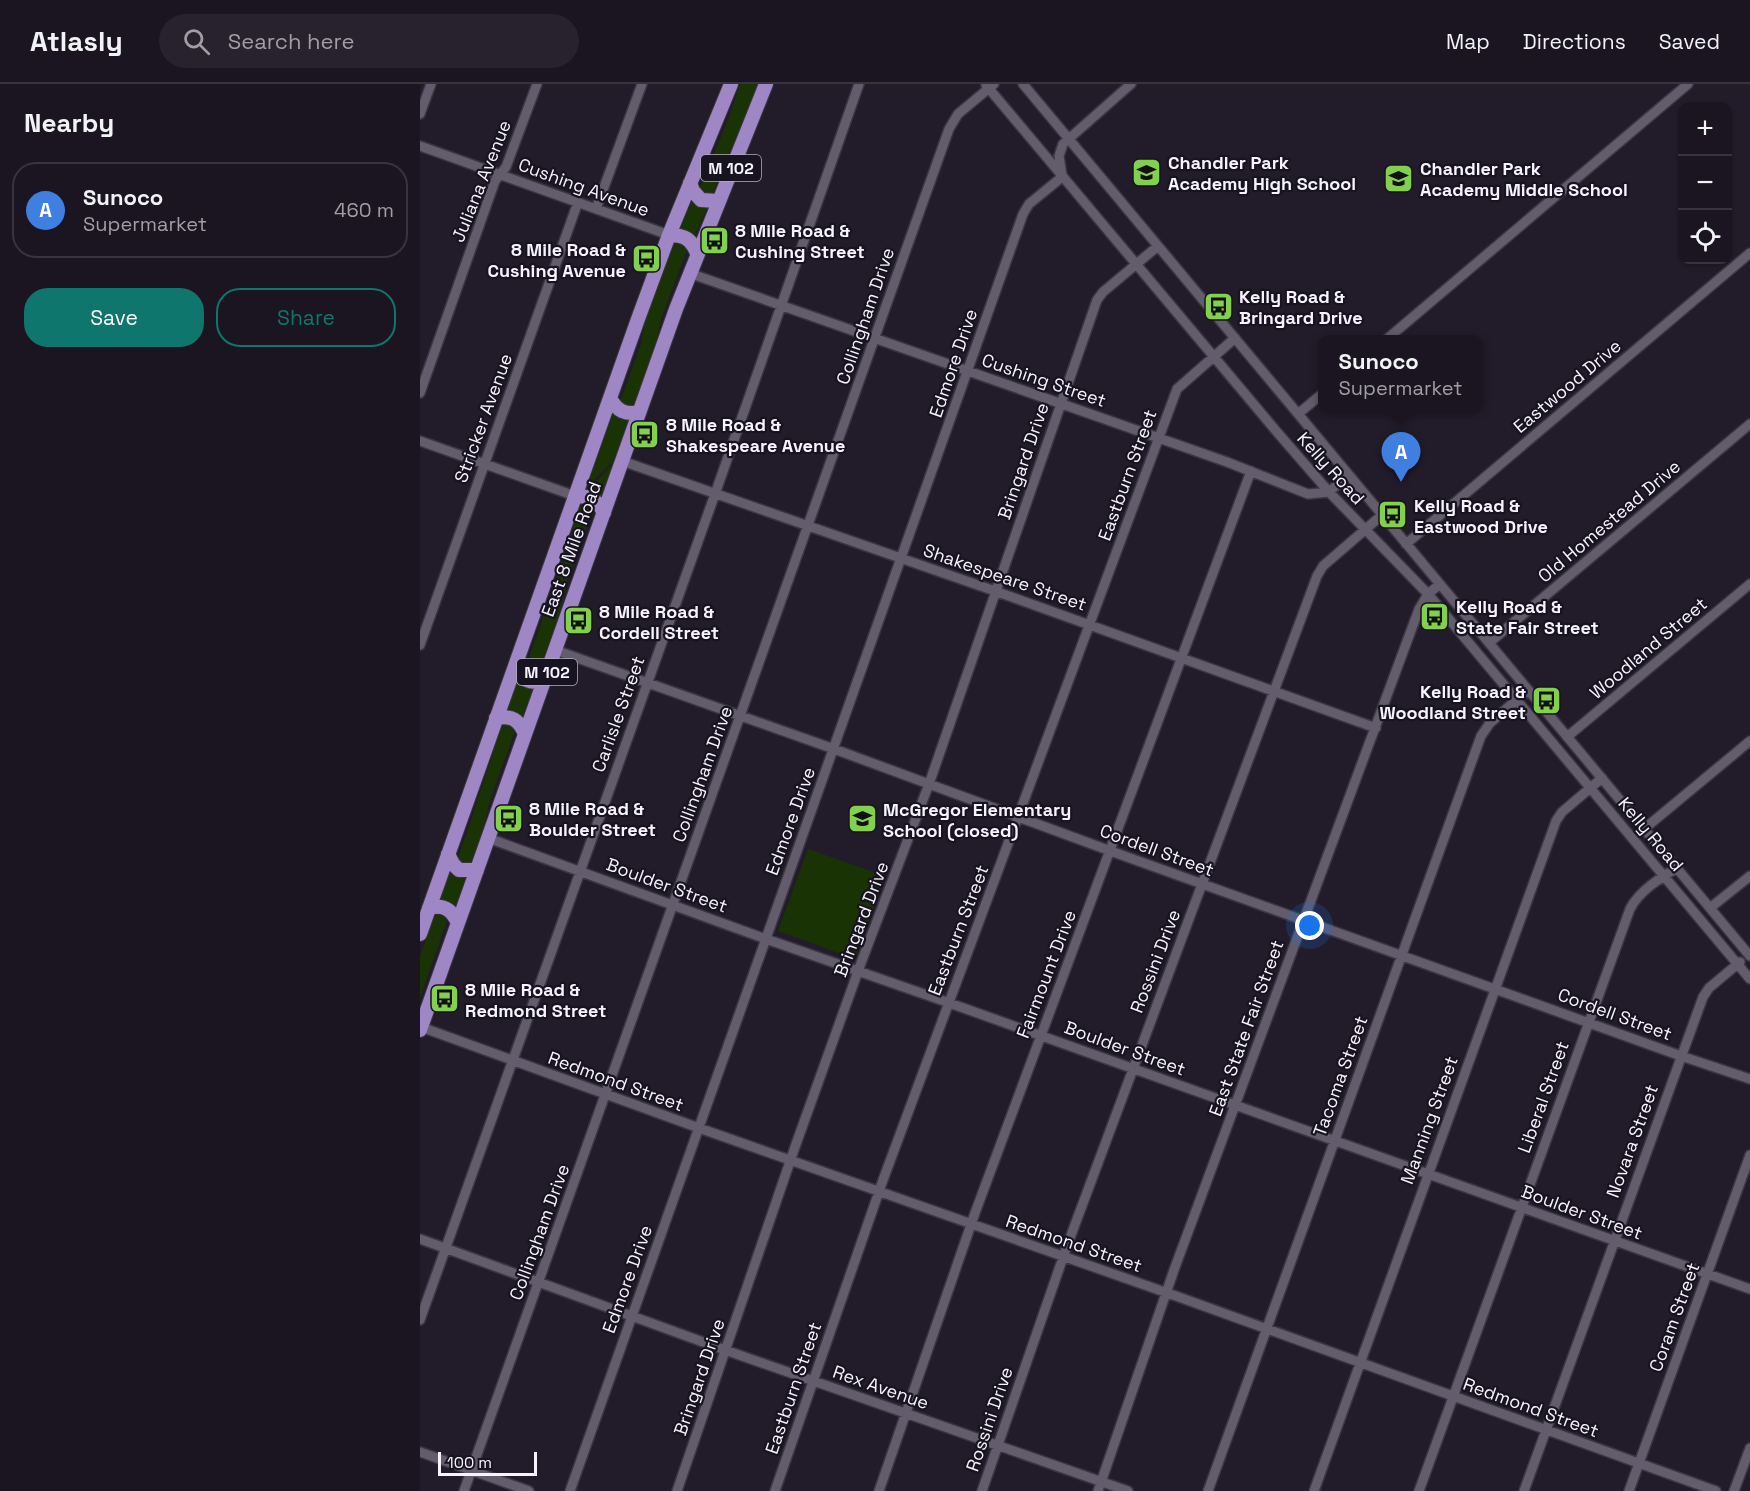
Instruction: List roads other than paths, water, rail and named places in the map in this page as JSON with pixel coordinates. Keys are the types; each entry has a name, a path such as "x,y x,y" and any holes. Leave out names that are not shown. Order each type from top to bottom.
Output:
{"highway":[{"name":"East 8 Mile Road","path":"420,933 669,235 731,84"},
{"name":"East 8 Mile Road","path":"421,1028 689,273 766,84"},
{"path":"690,183 693,191 701,200 718,201"},
{"path":"669,235 687,237 693,243 697,253"},
{"path":"610,398 622,412 639,412"},
{"path":"575,496 586,496 595,500 604,513"},
{"path":"515,667 527,681 544,681"},
{"path":"496,718 507,717 516,720 525,734"},
{"path":"448,854 459,870 477,870"},
{"path":"429,908 439,906 446,908 454,915 458,923"}],"street":[{"path":"420,114 431,84"},
{"name":"Juliana Avenue","path":"420,393 494,185 506,167 537,84"},
{"path":"596,209 642,84"},
{"name":"Carlisle Street","path":"420,1320 859,84"},
{"name":"Kelly Road","path":"1023,84 1749,955"},
{"path":"1062,177 1059,156 1063,144 1131,84"},
{"path":"1392,335 1688,84"},
{"name":"Kelly Road","path":"989,85 1062,177 1213,357 1329,492 1428,594 1750,979"},
{"name":"Collingham Drive","path":"464,1491 952,122 989,85"},
{"name":"Cushing Avenue","path":"420,146 669,235"},
{"name":"Edmore Drive","path":"570,1491 1026,207 1062,177"},
{"name":"Stricker Avenue","path":"420,645 578,202"},
{"name":"Bringard Drive","path":"677,1491 859,970 929,784 1097,300 1103,292 1158,246"},
{"name":"Eastwood Drive","path":"1406,544 1750,253"},
{"name":"Cushing Street","path":"689,273 1158,437 1308,494 1329,492"},
{"name":"Eastburn Street","path":"775,1491 878,1192 1178,386 1235,338"},
{"path":"1298,414 1318,397"},
{"name":"Old Homestead Drive","path":"1489,643 1750,424"},
{"path":"420,441 575,496"},
{"name":"Shakespeare Street","path":"622,461 995,591 1376,728"},
{"name":"Fairmount Drive","path":"879,1491 970,1225 1251,471"},
{"path":"1329,492 1348,475"},
{"name":"Rossini Drive","path":"982,1491 1063,1257 1132,1068 1319,571 1382,515"},
{"name":"East State Fair Street","path":"1100,1486 1234,1105 1419,609 1428,594 1440,584"},
{"name":"Woodland Street","path":"1568,737 1750,584"},
{"name":"Cordell Street","path":"555,650 1750,1079"},
{"name":"Tacoma Street","path":"1208,1491 1482,732 1528,690"},
{"path":"1644,829 1750,741"},
{"name":"Manning Street","path":"1314,1491 1556,821 1562,812 1602,778"},
{"name":"Boulder Street","path":"488,838 1750,1289"},
{"name":"Liberal Street","path":"1419,1491 1630,909 1636,899 1677,868"},
{"path":"1710,908 1750,876"},
{"name":"Novara Street","path":"1524,1491 1705,993 1749,955"},
{"name":"Redmond Street","path":"421,1028 1716,1491"},
{"name":"Coram Street","path":"1629,1491 1750,1155"},
{"name":"Rex Avenue","path":"420,1239 725,1350 998,1445 1100,1486 1128,1491"},
{"path":"1734,1491 1750,1448"},
{"path":"420,1452 529,1491"}],"place":[{"name":"Chandler Park Academy High School","path":"1147,172"},
{"name":"Chandler Park Academy Middle School","path":"1399,178"},
{"name":"8 Mile Road & Cushing Street","path":"714,240"},
{"name":"8 Mile Road & Cushing Avenue","path":"647,259"},
{"name":"Kelly Road & Bringard Drive","path":"1218,306"},
{"name":"8 Mile Road & Shakespeare Avenue","path":"645,434"},
{"name":"Sunoco","path":"1401,482"},
{"name":"Kelly Road & Eastwood Drive","path":"1393,515"},
{"name":"Kelly Road & State Fair Street","path":"1435,616"},
{"name":"8 Mile Road & Cordell Street","path":"578,621"},
{"name":"Kelly Road & Woodland Street","path":"1547,701"},
{"name":"8 Mile Road & Boulder Street","path":"508,818"},
{"name":"McGregor Elementary School (closed)","path":"862,819"},
{"name":"8 Mile Road & Redmond Street","path":"444,999"}]}
